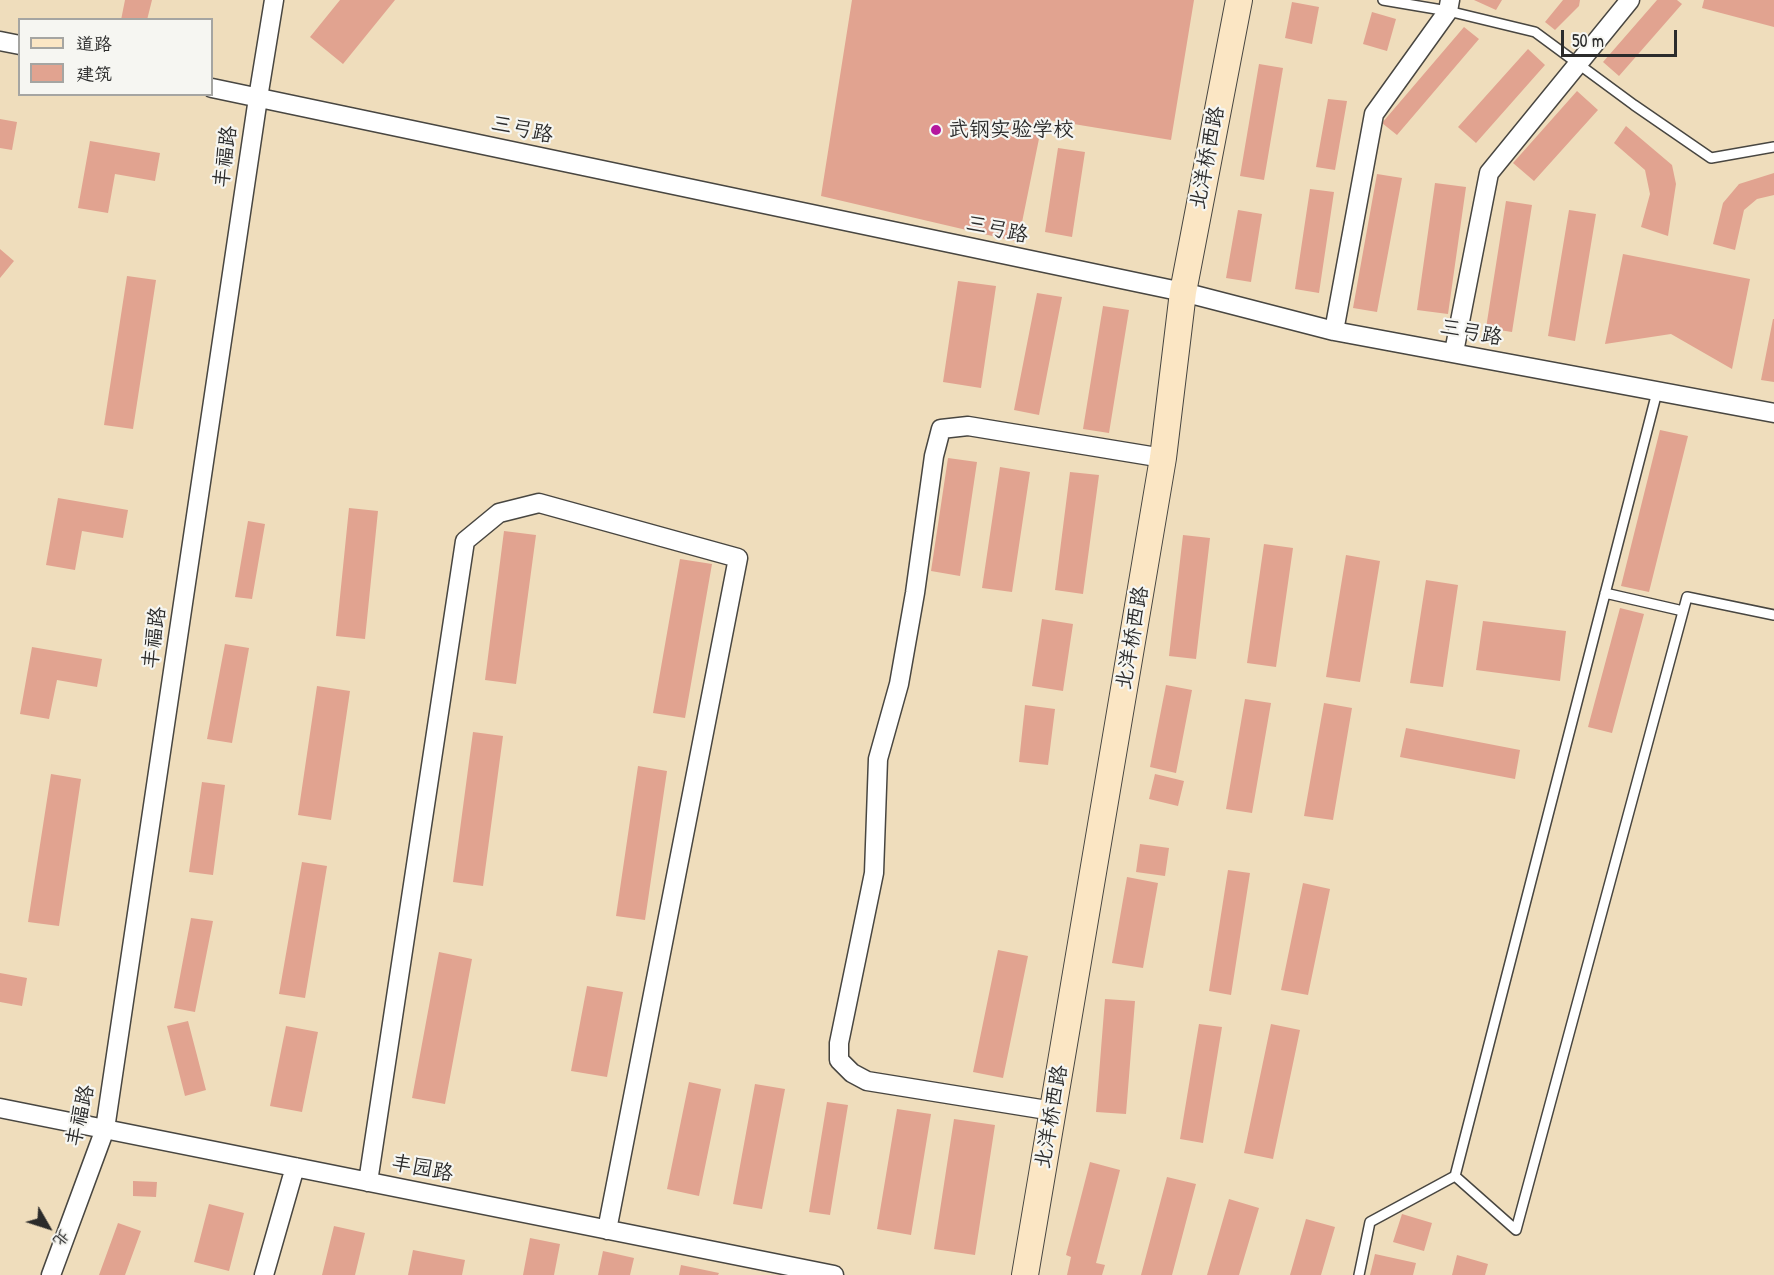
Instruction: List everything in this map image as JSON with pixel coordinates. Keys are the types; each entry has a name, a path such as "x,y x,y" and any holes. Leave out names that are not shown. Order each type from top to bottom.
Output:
{"main road":[{"name":"北洋桥西路","path":"1025,1275 1163,458 1183,292 1239,0"}],"street":[{"name":"丰福路","path":"51,1275 105,1129 274,0"},
{"path":"1454,352 1489,173 1630,0"},
{"path":"1334,331 1374,114 1449,5"},
{"path":"0,41 18,45"},
{"name":"三弓路","path":"213,88 1183,292 1334,331 1774,413"},
{"path":"1053,1111 867,1081 852,1073 839,1060 839,1043 874,873 878,759 899,684 915,593 934,456 941,429 968,426 1163,458"},
{"path":"368,1182 465,541 499,513 539,504 738,558 607,1230"},
{"name":"丰园路","path":"0,1108 834,1275"},
{"path":"264,1275 295,1167"}],"lane":[{"path":"1383,0 1449,5 1535,32 1711,158 1774,147"},
{"path":"1359,1275 1371,1222 1455,1176 1657,392"},
{"path":"1605,593 1683,611"},
{"path":"1455,1176 1516,1230 1687,597 1774,615"}],"building":[{"path":"125,0 152,0 148,18 121,18"},
{"path":"340,0 395,0 343,64 310,37"},
{"name":"武钢实验学校","path":"852,0 1194,0 1171,140 1043,119 1018,242 821,196"},
{"path":"1474,0 1502,0 1496,10"},
{"path":"1563,0 1580,0 1579,6 1555,30 1545,22"},
{"path":"1657,0 1677,0 1682,4 1619,76 1603,62"},
{"path":"1704,0 1774,0 1774,27 1702,8"},
{"path":"1292,2 1319,7 1312,44 1285,38"},
{"path":"1372,12 1396,19 1387,51 1363,44"},
{"path":"1464,27 1479,39 1397,135 1382,123"},
{"path":"1528,49 1545,65 1476,143 1458,127"},
{"path":"1259,64 1283,68 1264,180 1240,176"},
{"path":"1577,91 1598,110 1534,181 1513,163"},
{"path":"1328,99 1347,101 1335,170 1316,167"},
{"path":"0,119 17,122 12,150 0,148"},
{"path":"1626,126 1672,165 1676,184 1668,236 1641,227 1650,194 1645,170 1614,143"},
{"path":"90,141 160,153 155,181 115,174 108,213 78,208"},
{"path":"1058,148 1085,152 1072,237 1045,232"},
{"path":"1774,173 1774,195 1757,199 1744,210 1735,250 1713,244 1723,203 1739,184"},
{"path":"1377,174 1402,178 1377,312 1353,308"},
{"path":"1435,183 1466,187 1448,314 1417,310"},
{"path":"1310,189 1334,192 1319,293 1295,289"},
{"path":"1506,201 1532,205 1512,332 1486,328"},
{"path":"1238,210 1262,214 1251,282 1226,278"},
{"path":"1569,210 1596,214 1575,341 1548,336"},
{"path":"0,249 14,261 0,278"},
{"path":"1623,254 1750,279 1732,369 1671,334 1605,344"},
{"path":"127,276 156,280 133,429 104,425"},
{"path":"958,281 996,286 981,388 943,382"},
{"path":"1037,293 1062,297 1039,415 1014,410"},
{"path":"1103,306 1129,310 1109,433 1083,429"},
{"path":"1774,319 1774,382 1761,380"},
{"path":"1660,430 1688,436 1649,592 1621,586"},
{"path":"948,458 977,462 960,576 931,571"},
{"path":"1000,467 1030,472 1012,592 982,588"},
{"path":"1070,472 1099,475 1083,594 1055,590"},
{"path":"58,498 128,510 123,538 82,531 75,570 46,565"},
{"path":"349,508 378,511 365,639 336,636"},
{"path":"248,521 265,524 252,599 235,597"},
{"path":"504,531 536,535 516,684 485,680"},
{"path":"1183,535 1210,538 1196,659 1169,656"},
{"path":"1264,544 1293,548 1276,667 1247,663"},
{"path":"1346,555 1380,561 1360,682 1326,677"},
{"path":"680,559 712,564 685,718 653,713"},
{"path":"1426,580 1458,585 1443,687 1410,683"},
{"path":"1620,608 1644,614 1612,733 1588,727"},
{"path":"1042,619 1073,624 1063,691 1032,686"},
{"path":"1483,621 1566,631 1560,681 1476,670"},
{"path":"225,644 249,648 232,743 207,739"},
{"path":"32,647 102,659 97,687 57,680 49,719 20,714"},
{"path":"1166,685 1192,690 1176,773 1150,767"},
{"path":"317,686 350,691 331,820 298,815"},
{"path":"1245,699 1271,703 1252,813 1226,809"},
{"path":"1324,703 1352,708 1333,820 1304,816"},
{"path":"1025,705 1055,709 1048,765 1019,762"},
{"path":"1406,728 1520,750 1515,779 1400,757"},
{"path":"473,732 503,736 483,886 453,882"},
{"path":"638,766 667,771 645,920 616,916"},
{"path":"51,774 81,779 59,926 28,922"},
{"path":"1155,774 1184,781 1178,806 1149,799"},
{"path":"202,782 225,785 213,875 189,872"},
{"path":"1140,844 1169,848 1165,876 1136,872"},
{"path":"302,862 327,866 305,998 279,994"},
{"path":"1228,870 1250,873 1231,995 1209,991"},
{"path":"1127,877 1158,883 1143,968 1112,963"},
{"path":"1303,883 1330,889 1308,995 1281,990"},
{"path":"191,918 213,921 195,1012 174,1008"},
{"path":"998,950 1028,956 1003,1078 973,1072"},
{"path":"439,952 472,959 445,1104 412,1098"},
{"path":"0,973 27,978 22,1006 0,1002"},
{"path":"587,986 623,992 607,1077 571,1071"},
{"path":"1105,999 1135,1001 1126,1114 1096,1112"},
{"path":"188,1021 206,1090 185,1096 167,1026"},
{"path":"1199,1024 1222,1027 1203,1143 1180,1139"},
{"path":"1271,1024 1300,1030 1273,1159 1244,1153"},
{"path":"286,1026 318,1032 302,1112 270,1106"},
{"path":"689,1082 721,1089 699,1196 667,1189"},
{"path":"755,1084 785,1089 762,1209 733,1204"},
{"path":"827,1102 848,1105 830,1215 809,1212"},
{"path":"897,1109 931,1114 911,1235 877,1229"},
{"path":"954,1119 995,1125 975,1255 934,1249"},
{"path":"1090,1162 1120,1170 1096,1263 1105,1265 1102,1275 1067,1275 1071,1257 1066,1255"},
{"path":"1167,1177 1196,1184 1172,1275 1141,1275"},
{"path":"133,1181 157,1182 156,1197 133,1196"},
{"path":"1229,1199 1259,1208 1239,1275 1207,1275"},
{"path":"209,1204 244,1213 229,1271 194,1262"},
{"path":"1402,1214 1432,1223 1424,1251 1393,1242"},
{"path":"1306,1219 1335,1227 1321,1275 1290,1275"},
{"path":"118,1223 141,1231 125,1275 99,1275"},
{"path":"334,1226 365,1233 355,1275 322,1275"},
{"path":"530,1238 560,1244 554,1275 523,1275"},
{"path":"413,1250 465,1260 462,1275 408,1275"},
{"path":"603,1251 634,1258 630,1275 598,1275"},
{"path":"1375,1254 1416,1263 1413,1275 1370,1275"},
{"path":"1457,1255 1488,1264 1485,1275 1452,1275"},
{"path":"681,1265 719,1273 718,1275 679,1275"}],"place":[{"name":"武钢实验学校","path":"936,130"}]}
